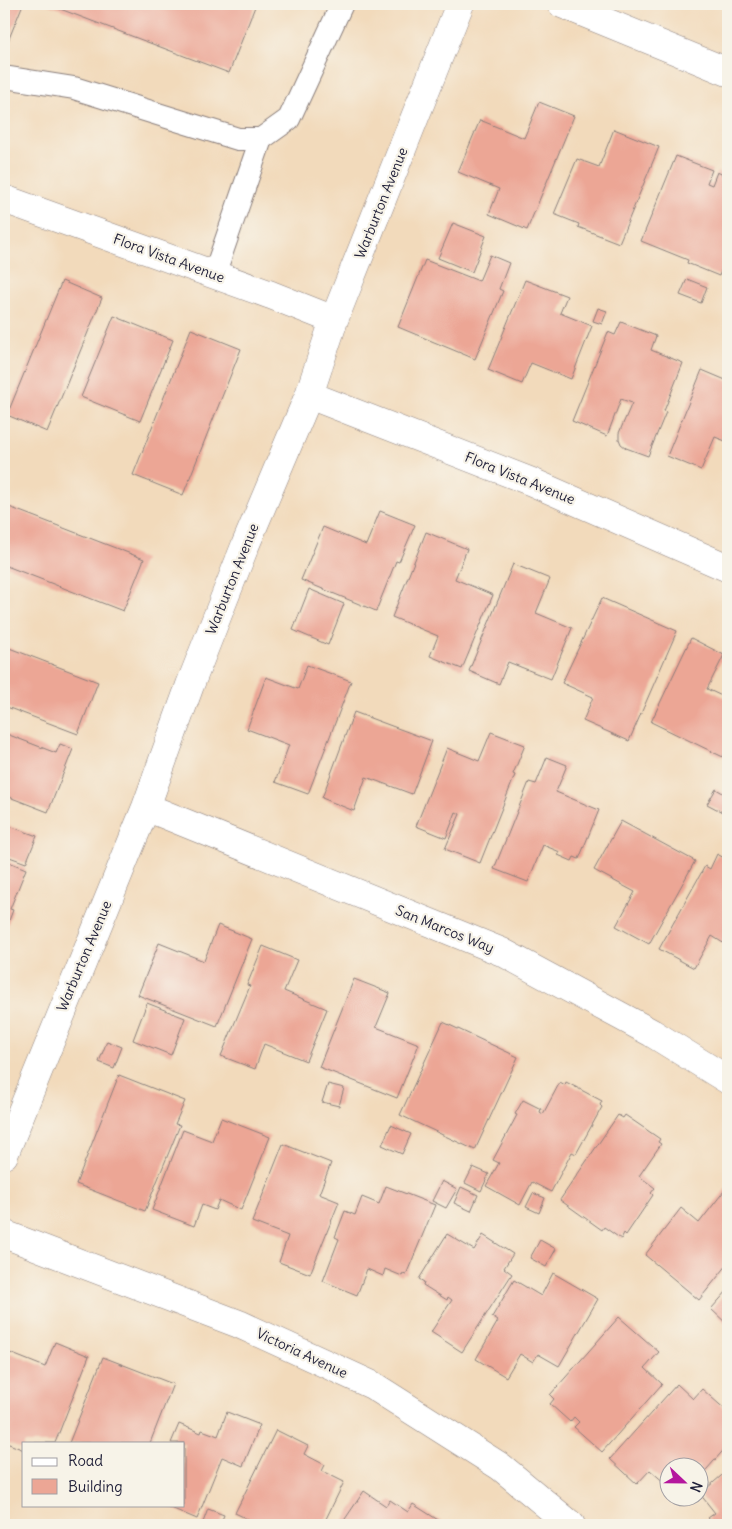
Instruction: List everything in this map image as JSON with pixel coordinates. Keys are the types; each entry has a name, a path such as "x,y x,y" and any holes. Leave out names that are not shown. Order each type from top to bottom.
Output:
{"street":[{"name":"Warburton Avenue","path":"4,1155 146,807 190,685 308,395 334,320 460,4"},
{"path":"562,4 728,72"},
{"name":"Flora Vista Avenue","path":"4,198 271,295 334,320"},
{"name":"Flora Vista Avenue","path":"308,395 532,482 728,568"},
{"name":"San Marcos Way","path":"146,807 502,952 652,1033 728,1080"},
{"name":"Victoria Avenue","path":"4,1234 240,1324 372,1385 501,1467 571,1525"}],"lane":[{"path":"214,275 261,139 289,119 342,4"},
{"path":"4,77 74,88 238,139 261,139"}],"building":[{"path":"4,4 23,4 4,51"},
{"path":"47,4 256,4 229,73"},
{"path":"539,102 574,116 527,230 489,214 499,189 458,172 480,120 524,138"},
{"path":"614,129 659,147 619,243 578,227 579,224 554,214 577,159 599,167"},
{"path":"676,156 712,170 707,183 712,185 717,172 728,177 728,254 719,276 687,263 688,260 641,241"},
{"path":"453,223 486,236 472,272 438,258"},
{"path":"490,255 509,263 499,289 503,291 475,359 398,327 425,260 479,281"},
{"path":"687,279 707,287 701,303 680,295"},
{"path":"525,280 567,296 560,313 592,326 571,379 531,363 522,384 488,370"},
{"path":"62,281 102,298 47,432 7,415"},
{"path":"598,308 607,311 602,324 593,321"},
{"path":"114,316 173,340 140,421 81,397"},
{"path":"621,322 656,336 651,350 683,363 648,456 626,448 619,439 619,433 632,403 621,399 607,436 572,421 608,332 615,335"},
{"path":"191,329 241,349 183,495 133,475"},
{"path":"702,370 728,381 728,442 715,437 701,470 667,456"},
{"path":"4,505 144,559 123,611 4,565"},
{"path":"380,511 415,525 399,562 396,561 376,611 301,580 323,527 366,545"},
{"path":"426,532 467,549 455,579 493,595 462,669 430,656 438,636 392,617"},
{"path":"513,564 550,579 536,613 572,628 551,679 508,662 499,684 469,671"},
{"path":"309,589 344,604 328,645 293,630"},
{"path":"602,598 677,631 629,741 583,721 593,697 562,683"},
{"path":"691,638 724,655 707,689 728,699 728,746 723,757 651,722"},
{"path":"4,646 98,682 78,734 4,706"},
{"path":"307,665 351,681 308,794 275,782 289,745 247,729 266,677 298,689"},
{"path":"354,712 432,741 412,794 366,777 354,811 322,798"},
{"path":"491,732 525,745 480,863 445,849 460,814 456,812 446,838 416,826 447,748 479,761"},
{"path":"4,733 56,753 60,744 73,749 48,812 4,795"},
{"path":"547,757 567,765 556,792 599,810 579,859 574,857 572,861 558,855 560,852 543,845 528,882 494,869 529,782 536,784"},
{"path":"716,789 728,796 728,815 707,804"},
{"path":"621,821 695,861 649,944 616,926 635,892 594,870"},
{"path":"4,824 37,836 26,863 4,855"},
{"path":"717,854 728,860 728,946 712,936 694,968 659,949 705,866 710,869"},
{"path":"4,860 26,869 10,909 13,910 4,934"},
{"path":"218,925 252,939 217,1026 138,995 159,943 204,961"},
{"path":"263,946 297,960 284,991 327,1009 306,1061 264,1044 255,1069 221,1056 250,986 247,985"},
{"path":"354,979 390,993 376,1027 419,1044 397,1098 319,1067"},
{"path":"147,1003 185,1018 171,1055 133,1040"},
{"path":"443,1022 518,1057 475,1150 400,1115"},
{"path":"107,1041 122,1047 114,1068 99,1062"},
{"path":"119,1075 185,1101 175,1124 180,1125 145,1211 76,1184"},
{"path":"560,1082 565,1085 566,1082 602,1101 600,1105 602,1107 576,1154 572,1152 551,1192 532,1182 520,1205 486,1186 499,1163 493,1160 523,1100 541,1109 540,1112 543,1114"},
{"path":"328,1084 344,1088 339,1106 322,1102"},
{"path":"618,1115 623,1118 625,1115 660,1139 658,1142 661,1144 639,1176 655,1188 651,1193 653,1195 626,1235 624,1233 621,1239 604,1227 602,1230 560,1200"},
{"path":"221,1118 270,1137 241,1210 219,1200 215,1210 202,1205 194,1226 152,1210 183,1130 212,1141"},
{"path":"391,1125 411,1134 402,1154 382,1145"},
{"path":"283,1144 331,1163 319,1194 339,1202 310,1274 279,1262 288,1236 252,1222"},
{"path":"473,1167 489,1174 481,1191 465,1183"},
{"path":"442,1181 457,1189 446,1208 432,1201"},
{"path":"386,1186 435,1205 406,1275 403,1274 402,1276 385,1269 383,1276 367,1269 357,1295 323,1281 339,1239 335,1237 345,1211 355,1215 362,1197 379,1204"},
{"path":"728,1186 728,1264 699,1300 645,1255 681,1208 699,1223"},
{"path":"461,1187 478,1195 471,1211 454,1203"},
{"path":"533,1193 545,1198 539,1213 526,1207"},
{"path":"447,1234 474,1250 483,1235 513,1254 504,1268 512,1274 462,1352 431,1332 452,1300 448,1297 447,1300 423,1285 424,1282 419,1279"},
{"path":"540,1240 556,1249 546,1267 530,1258"},
{"path":"553,1273 598,1299 559,1366 538,1354 533,1362 520,1354 506,1377 476,1359 498,1321 492,1317 514,1280 541,1296"},
{"path":"728,1290 728,1325 711,1309"},
{"path":"619,1317 659,1352 645,1368 662,1384 602,1452 574,1427 579,1422 574,1417 570,1422 550,1404 554,1399 550,1395"},
{"path":"55,1342 89,1356 55,1442 22,1442 22,1449 4,1442 4,1368 10,1353 45,1367"},
{"path":"103,1357 173,1384 150,1442 69,1442"},
{"path":"677,1384 693,1399 702,1389 728,1412 728,1445 710,1466 710,1456 660,1456 660,1479 650,1470 637,1484 610,1459"},
{"path":"227,1412 260,1425 243,1466 222,1457 197,1519 166,1506 185,1506 185,1442 171,1442 179,1424 201,1433 202,1430 218,1436"},
{"path":"276,1430 308,1446 304,1454 325,1465 322,1471 344,1482 323,1525 260,1525 235,1513"},
{"path":"728,1470 728,1525 715,1525 708,1518 715,1513 709,1506 710,1485"},
{"path":"364,1491 386,1506 390,1500 408,1512 413,1504 446,1525 341,1525"},
{"path":"208,1509 224,1515 220,1525 202,1525"}]}
